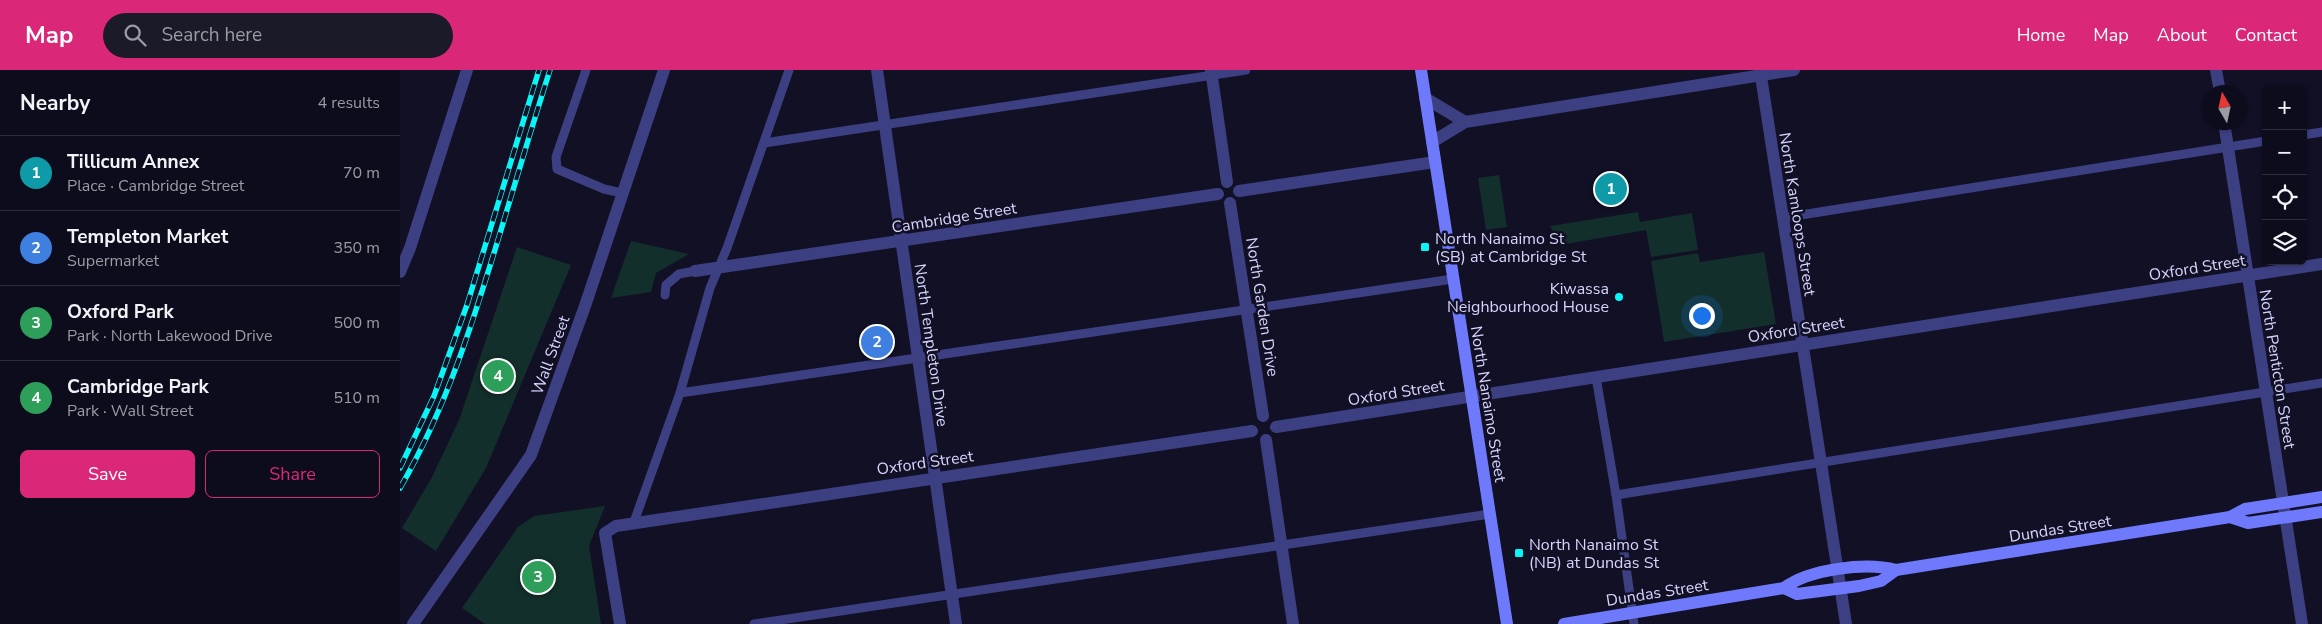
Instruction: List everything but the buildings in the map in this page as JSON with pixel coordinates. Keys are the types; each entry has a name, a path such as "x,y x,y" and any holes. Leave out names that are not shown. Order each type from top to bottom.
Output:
{"street":[{"path":"400,272 410,248 466,70"},
{"name":"Wall Street","path":"413,624 531,455 585,306 664,70"},
{"name":"North Templeton Drive","path":"876,70 956,624"},
{"name":"North Nanaimo Street","path":"1421,70 1507,624"},
{"path":"1432,142 1465,122 1760,73 1794,70"},
{"path":"2216,70 2219,85"},
{"path":"1211,73 1227,182"},
{"name":"North Kamloops Street","path":"1760,73 1846,624"},
{"path":"1425,98 1465,122"},
{"name":"North Penticton Street","path":"2225,130 2302,624"},
{"path":"1239,191 1435,162"},
{"path":"1227,182 1233,183 1239,191 1238,197 1230,203 1221,200 1218,194 1221,185 1227,182"},
{"name":"Cambridge Street","path":"695,271 1218,194"},
{"name":"North Garden Drive","path":"1230,203 1263,416"},
{"name":"Oxford Street","path":"1276,427 2322,264"},
{"path":"1263,416 1270,418 1276,427 1274,434 1266,440 1259,439 1252,430 1253,423 1263,416"},
{"name":"Oxford Street","path":"620,624 605,533 616,526 1252,430"},
{"path":"1266,440 1293,624"},
{"name":"Dundas Street","path":"1564,624 1633,618 1784,588 1796,580 1837,570 1879,566 1896,570 2230,517 2245,508 2322,496"},
{"name":"Dundas Street","path":"2230,517 2248,523 2322,512"},
{"name":"Dundas Street","path":"1784,588 1797,594 1840,589 1881,581 1896,570"}],"lane":[{"path":"586,70 556,157 557,169 604,189 622,193"},
{"path":"634,522 680,393 710,288 789,70"},
{"path":"764,143 1211,73 1246,70"},
{"path":"2307,134 2322,132"},
{"path":"1782,218 2262,142"},
{"path":"665,295 666,285 679,274 695,271"},
{"path":"680,393 1453,279"},
{"path":"1596,377 1616,495 1633,618"},
{"path":"1616,495 1820,461 2322,383"},
{"path":"754,624 1490,514"}],"green space":[{"path":"1499,175 1507,227 1486,230 1478,178"},
{"path":"1638,212 1640,222 1692,213 1698,250 1651,257 1646,230 1560,245 1550,226"},
{"path":"631,241 689,254 656,273 651,292 611,298"},
{"path":"517,247 571,265 486,468 436,551 402,528 432,477 459,420"},
{"path":"1764,252 1776,324 1664,342 1651,261 1698,253 1700,262"},
{"path":"605,506 589,546 601,624 485,624 462,608 518,527 534,516"}],"railway":[{"path":"400,468 434,396 467,305 539,70"},
{"path":"400,488 432,426 470,329 550,70"}],"place":[{"name":"Tillicum Annex","path":"1611,189"},
{"name":"North Nanaimo St (SB) at Cambridge St","path":"1425,247"},
{"name":"Kiwassa Neighbourhood House","path":"1619,297"},
{"name":"Templeton Market","path":"877,342"},
{"name":"Cambridge Park","path":"498,376"},
{"name":"North Nanaimo St (NB) at Dundas St","path":"1519,553"},
{"name":"Oxford Park","path":"538,577"}]}
